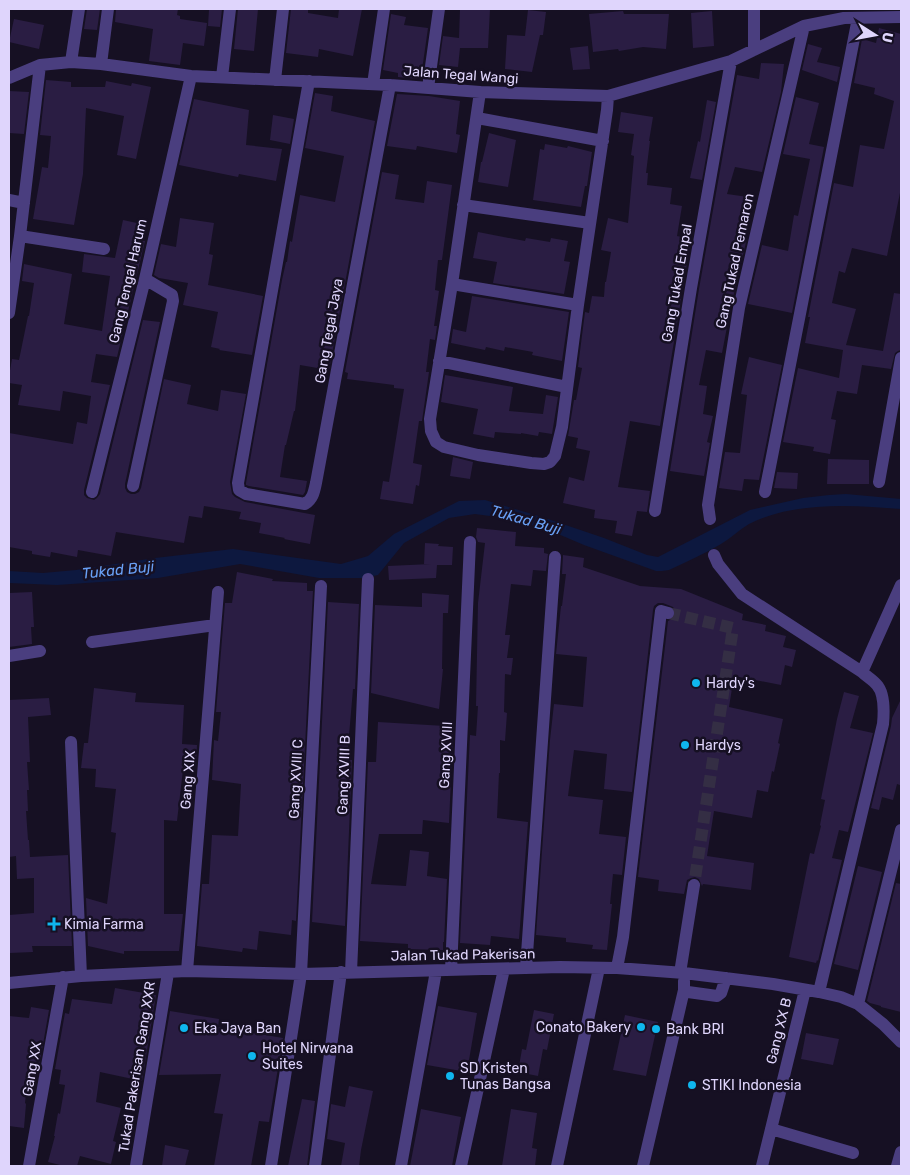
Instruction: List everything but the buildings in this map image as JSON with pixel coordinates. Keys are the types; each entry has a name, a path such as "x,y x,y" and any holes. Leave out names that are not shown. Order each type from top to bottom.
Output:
{"street":[{"path":"71,62 79,9"},
{"path":"101,64 108,9"},
{"path":"222,77 230,9"},
{"path":"275,80 283,9"},
{"path":"373,84 384,9"},
{"path":"428,88 440,9"},
{"path":"754,9 754,50"},
{"name":"Jalan Tegal Wangi","path":"9,78 40,65 71,62 191,76 373,84 480,92 608,96 731,61 804,26 843,13 858,18 901,17"},
{"path":"765,492 858,18"},
{"name":"Gang Tukad Pemaron","path":"709,512 739,308 804,26"},
{"name":"Gang Tukad Empal","path":"655,511 691,288 731,61"},
{"path":"9,313 40,65"},
{"name":"Gang Tengal Harum","path":"92,492 145,279 191,76"},
{"name":"Gang Tegal Jaya","path":"309,81 238,483 239,490 251,496 305,504 313,496 316,482 390,85"},
{"path":"480,92 430,419 431,431 436,442 444,447 531,464 550,462 556,456 559,444 608,96"},
{"path":"477,118 602,140"},
{"path":"9,200 24,202"},
{"path":"463,205 590,223"},
{"path":"20,236 104,249"},
{"path":"133,486 173,302 172,295 145,279"},
{"path":"452,284 578,305"},
{"path":"878,482 901,358"},
{"path":"439,361 567,388"},
{"name":"Gang XVIII","path":"451,970 470,542"},
{"path":"714,555 718,564 742,594 862,672 878,685 882,699 884,718 820,992"},
{"path":"526,968 555,556"},
{"name":"Gang XVIII B","path":"315,1166 346,972 368,580"},
{"path":"862,672 901,585"},
{"name":"Gang XVIII C","path":"271,1166 301,974 321,586"},
{"name":"Gang XIX","path":"187,971 218,592"},
{"path":"617,968 661,611 668,613"},
{"path":"92,642 215,625"},
{"path":"9,656 40,651"},
{"path":"71,742 82,976"},
{"path":"858,1004 901,830"},
{"path":"643,1166 684,990 682,973 694,885"},
{"name":"Jalan Tukad Pakerisan","path":"9,982 63,977 187,971 301,974 526,968 617,968 726,978 820,992 841,997 858,1004 883,1024 901,1042"},
{"path":"557,1166 599,968"},
{"path":"461,1166 504,969"},
{"path":"401,1166 436,971"},
{"name":"Tukad Pakerisan Gang XXR","path":"136,1166 168,973"},
{"name":"Gang XX","path":"29,1166 63,977"},
{"path":"684,990 717,996 726,978"},
{"name":"Gang XX B","path":"762,1166 805,990"},
{"path":"771,1129 853,1154"},
{"path":"898,1166 901,1152"}],"water":[{"name":"Tukad Buji","path":"846,494 901,499 901,509 863,506 824,506 785,511 749,524 715,548 669,570 662,571 656,571 551,531 512,519 475,514 449,518 404,543 378,575 364,578 319,578 240,564 158,578 57,585 9,583 9,571 43,573 76,570 233,549 341,564 368,556 394,534 459,501 485,500 542,517 647,555 658,557 750,510 803,498"}],"tunnel":[{"path":"668,613 733,628 694,885"}],"place":[{"name":"Hardy's","path":"696,683"},
{"name":"Hardys","path":"685,745"},
{"name":"Kimia Farma","path":"54,924"},
{"name":"Conato Bakery","path":"641,1027"},
{"name":"Eka Jaya Ban","path":"184,1028"},
{"name":"Bank BRI","path":"656,1029"},
{"name":"Hotel Nirwana Suites","path":"252,1056"},
{"name":"SD Kristen Tunas Bangsa","path":"450,1076"},
{"name":"STIKI Indonesia","path":"692,1085"}]}
